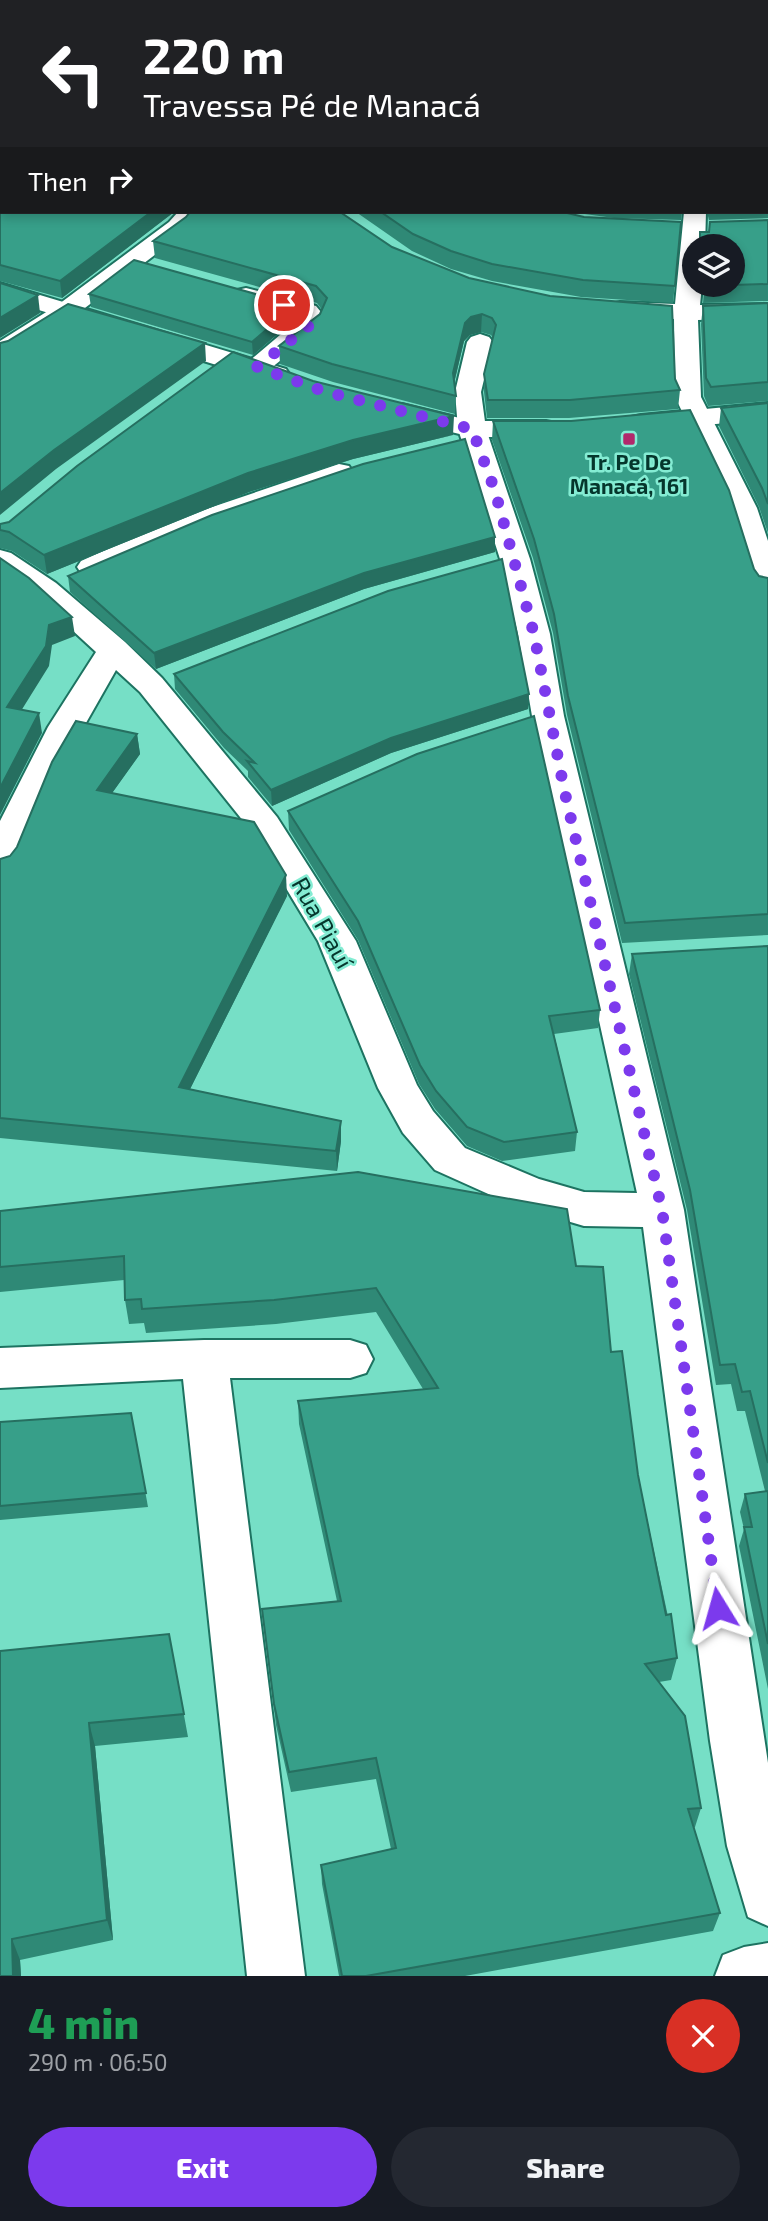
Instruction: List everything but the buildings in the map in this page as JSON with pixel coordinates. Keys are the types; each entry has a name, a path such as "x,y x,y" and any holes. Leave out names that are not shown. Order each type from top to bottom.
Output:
{"street":[{"path":"0,352 68,309 177,227 188,214"},
{"path":"695,221 685,313 684,378 688,397 697,417 743,508 768,587"},
{"path":"668,228 695,221 723,229"},
{"path":"130,261 155,269"},
{"path":"200,380 244,363 300,334 310,325 313,317 307,311 218,287"},
{"path":"0,290 296,381"},
{"path":"603,308 685,313 768,311"},
{"path":"480,342 468,393 474,435 495,491 503,562 534,634 533,720 619,959 662,1210 737,1741 755,1846 768,1897"},
{"path":"373,404 474,435"},
{"path":"619,425 768,411"},
{"path":"435,448 474,435 569,429"},
{"path":"45,589 178,528 360,465"},
{"name":"Rua Piauí","path":"0,559 45,589 114,649 164,680 278,819 337,941 398,1088 418,1122 450,1158 528,1193 584,1209 662,1210"},
{"path":"0,866 21,807 69,714 114,649"},
{"path":"204,1359 276,1976"},
{"path":"0,1368 204,1359 350,1359"},
{"path":"744,1976 768,1972"}],"place":[{"name":"Tr. Pe De Manacá, 161","path":"629,439"}],"route":[{"path":"284,305 307,311 313,317 310,325 257,367 323,391 472,429 495,491 534,634 564,789 592,912 606,960 662,1210 718,1608"}]}
